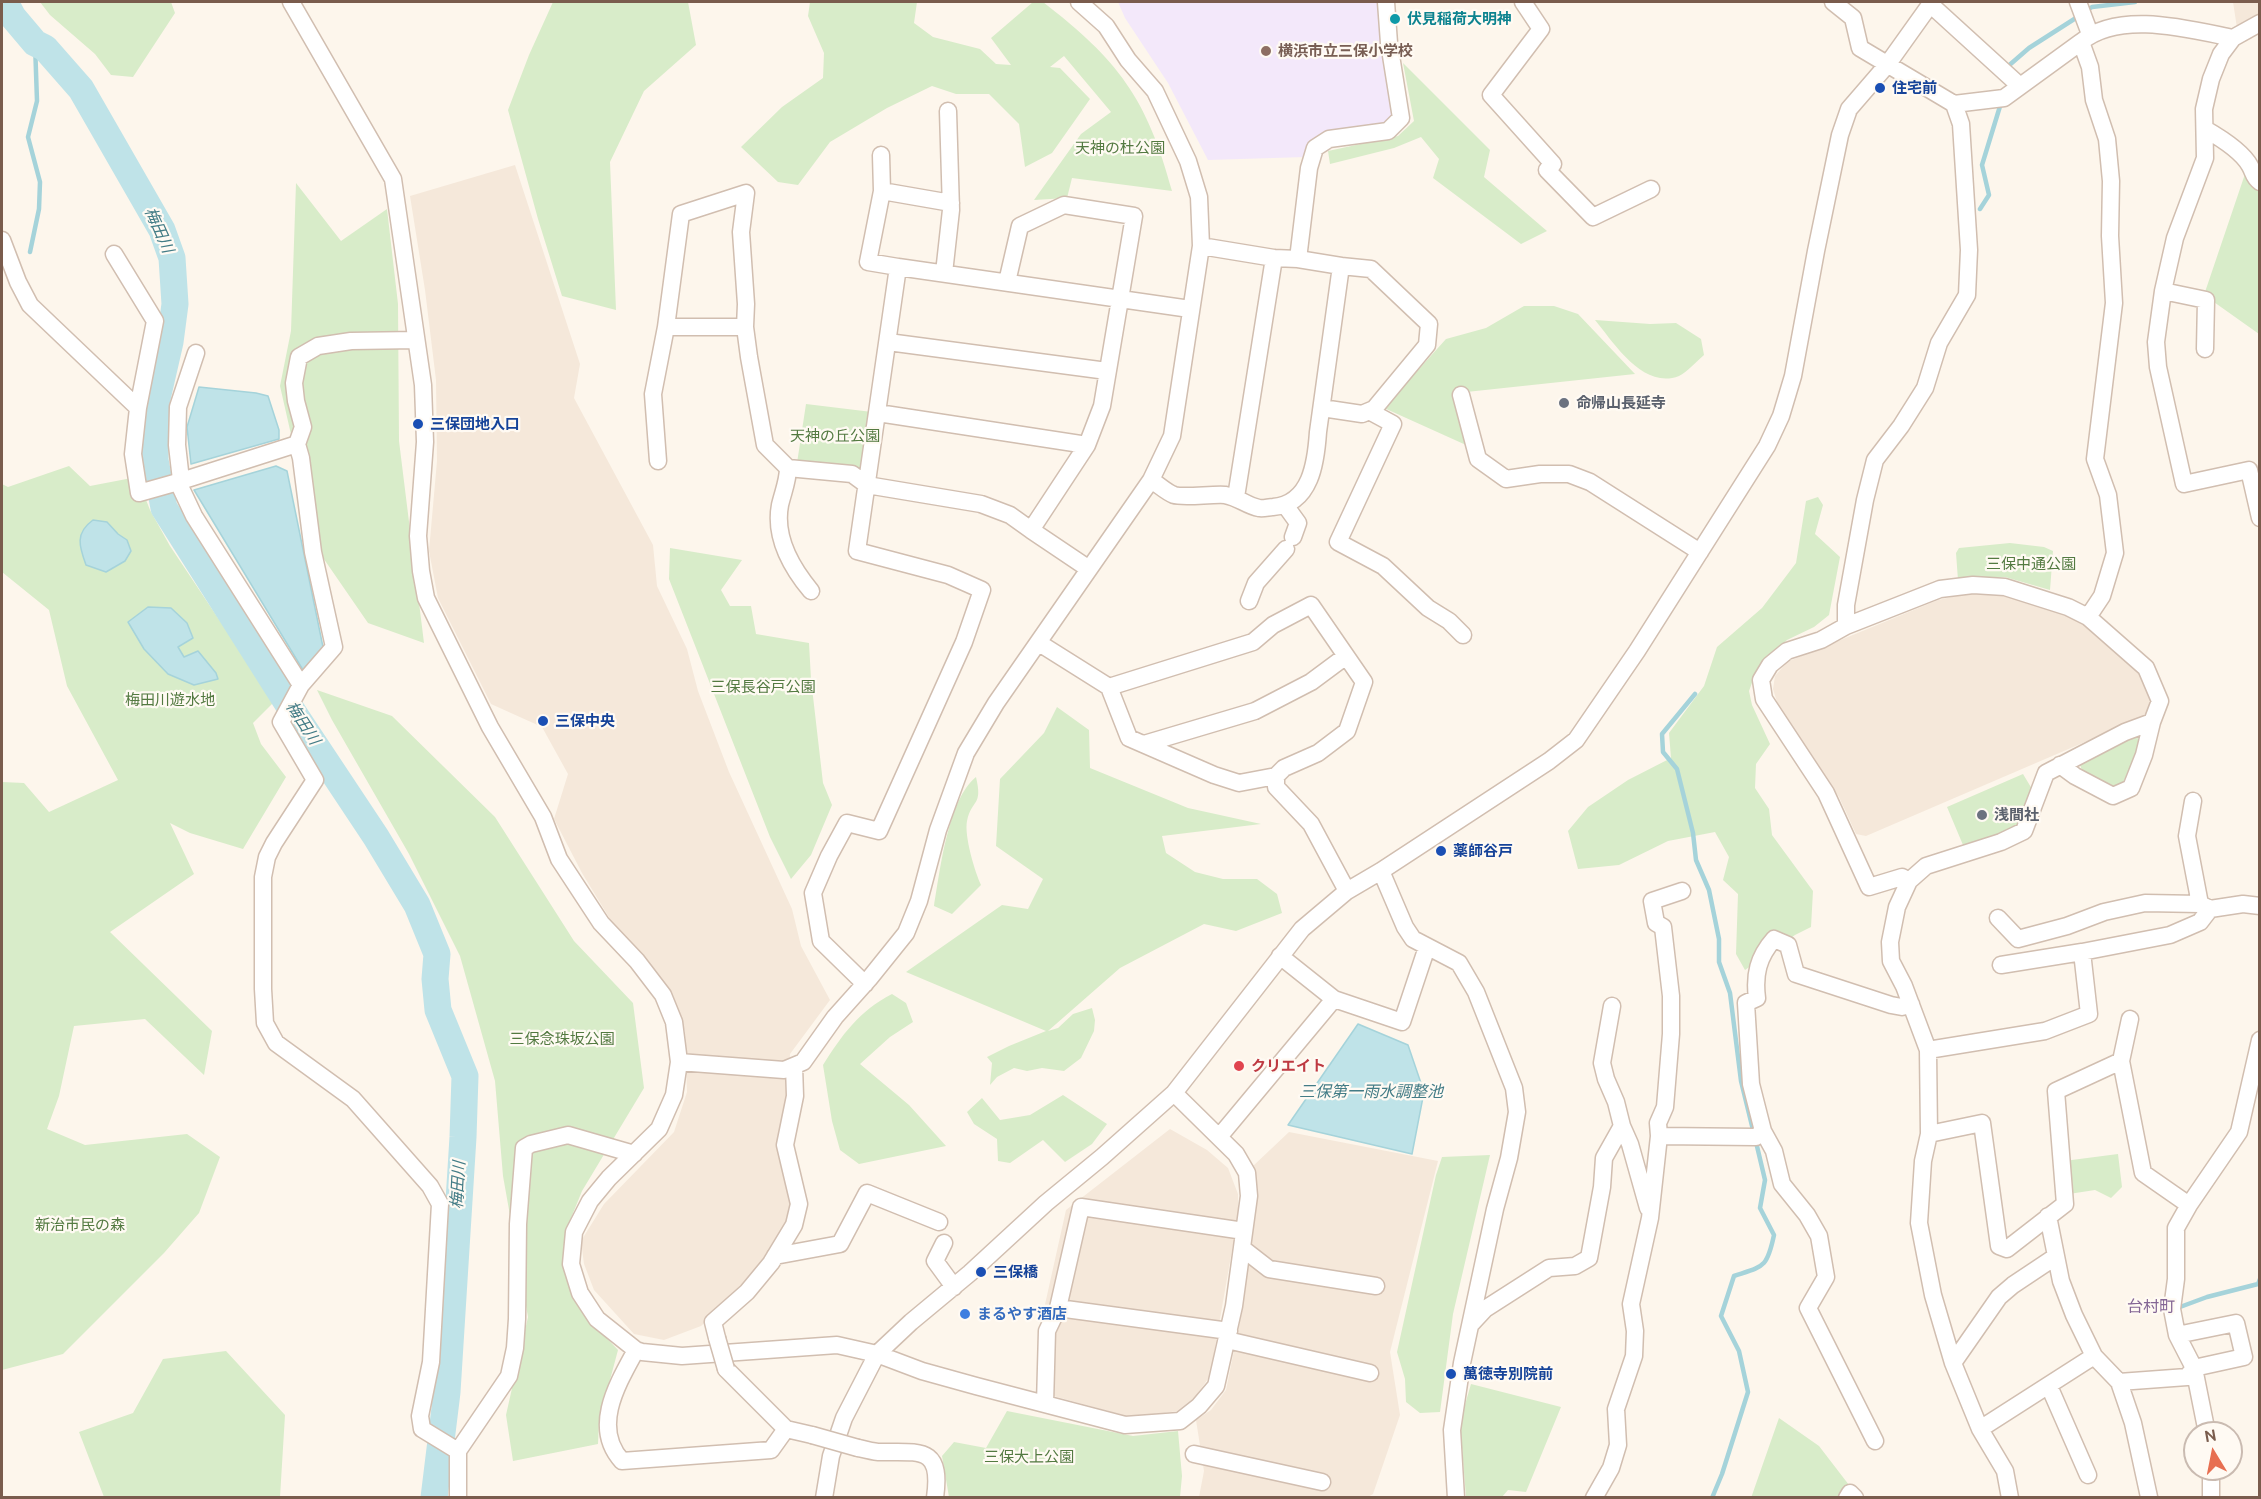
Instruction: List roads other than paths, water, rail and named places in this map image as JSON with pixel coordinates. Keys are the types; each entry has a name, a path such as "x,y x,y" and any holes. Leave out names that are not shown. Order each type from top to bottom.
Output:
{"street":[{"path":"291,2 393,178 423,385 425,442 418,536 420,571 426,598 490,727 543,818 559,859 601,923 637,961 663,995 674,1022 679,1062 674,1095 659,1129 609,1178 590,1201 574,1232 570,1264 580,1293 597,1319 636,1350 682,1356 837,1345 877,1354 922,1371 1125,1425 1180,1421 1199,1406 1216,1386 1228,1335 1249,1196 1246,1173 1236,1154 1174,1093"},
{"path":"679,1062 784,1070 803,1062 835,1017 906,933 919,902 938,830 966,753 996,703 1151,480 1172,436 1201,246 1199,197 1188,161 1155,91 1128,60 1106,26 1079,2"},
{"path":"1298,259 1309,168 1315,148 1329,139 1388,131 1401,118 1389,43 1386,2"},
{"path":"1523,2 1541,28 1491,96 1553,164 1547,170 1593,217 1651,189"},
{"path":"1833,2 1853,18 1860,48 1954,105 2004,98 2085,38 2120,25 2188,28 2233,38"},
{"path":"2078,2 2094,100 2107,139 2111,181 2110,236 2114,303 2095,459 2108,495 2115,553 2102,596 2088,616"},
{"path":"824,1497 831,1456 844,1418 877,1354 910,1322 954,1287 1046,1203 1174,1093 1302,929 1347,891 1381,872 1549,761 1576,740 1637,651 1767,446 1781,416 1793,376 1840,135 1849,109 1887,65 1931,3 2020,86"},
{"path":"2259,23 2233,38 2221,54 2211,80 2204,109 2205,158 2175,238 2163,291 2156,342 2158,367 2184,484 2248,470 2259,518"},
{"path":"1846,626 1846,605 1850,582 1875,460 1901,426 1925,388 1939,343 1967,295 1969,250 1961,124 1954,105"},
{"path":"944,273 951,203 948,111"},
{"path":"2205,129 2223,139 2250,164 2254,178 2259,182"},
{"path":"881,155 882,191 868,262 1190,309"},
{"path":"882,191 951,203"},
{"path":"658,461 653,393 666,327 681,214 746,193 741,232 745,327 765,445 788,468 852,474 867,485 981,504 1010,515 1089,569"},
{"path":"1007,282 1020,226 1064,205 1134,216 1118,300 1102,406 1087,445 1031,530"},
{"path":"2,240 18,282 30,305 138,408"},
{"path":"1201,246 1274,258 1371,269 1429,324 1427,345 1374,409 1362,414 1322,408"},
{"path":"114,254 156,321 138,408 133,454 139,493 297,444"},
{"path":"1236,497 1274,258"},
{"path":"1151,480 1175,496 1212,494 1236,497 1258,508 1285,506 1302,493 1316,460 1341,266"},
{"path":"865,984 821,941 813,893 847,823 879,831 964,642 982,590 948,575 857,551 898,267"},
{"path":"2163,291 2206,300 2205,349"},
{"path":"666,327 745,327"},
{"path":"417,340 318,346 299,357 294,383 303,427 297,444 301,458 313,552 334,647 300,686 281,722 315,780 267,857 263,877 263,989 265,1023 276,1043 353,1099 430,1186 440,1204 430,1362 420,1416 422,1429 458,1451"},
{"path":"888,342 1107,371"},
{"path":"196,353 178,407 178,482 195,516 300,686"},
{"path":"1461,395 1478,459 1506,479 1540,474 1569,474 1590,482 1700,552"},
{"path":"1369,411 1393,424 1338,542 1383,566 1428,608 1449,621 1463,635"},
{"path":"878,413 1087,445"},
{"path":"788,468 788,478 780,505 779,524 785,551 796,572 811,591"},
{"path":"1249,601 1256,583 1290,543 1298,523 1285,506"},
{"path":"1909,881 1902,878 1869,887 1826,793 1764,699 1761,680 1770,665 1787,651 1821,640 1846,626 1940,590 1973,585 2005,587 2068,607 2088,616 2146,668 2160,701 2144,755 2131,788 2113,795 2075,776 2060,765"},
{"path":"1039,643 1109,687 1129,738 1239,783 1276,776 1284,768 1318,753 1347,731 1364,682 1311,605 1273,625 1253,642 1109,687"},
{"path":"1144,744 1255,711 1311,682 1346,656"},
{"path":"2010,1497 2004,1471 1980,1429 1953,1363 1933,1294 1919,1223 1923,1161 1929,1134 1928,1050 1911,1004 1891,961 1890,942 1898,907 1909,881 1926,866 2001,842 2024,831 2046,773 2125,732 2152,723"},
{"path":"1276,776 1276,787 1311,824 1347,891"},
{"path":"2001,965 2033,963 2170,935 2200,921 2205,907 2187,836 2193,801"},
{"path":"1381,872 1405,927 1413,939 1459,963 1476,992 1515,1088 1517,1112 1509,1158 1495,1209 1462,1363 1452,1430 1456,1497"},
{"path":"1594,1497 1611,1468 1618,1445 1616,1409 1634,1356 1635,1331 1631,1304 1650,1218 1659,1136 1658,1123 1665,1107 1671,1034 1671,996 1663,927 1656,923 1652,901 1682,891"},
{"path":"1998,918 2018,939 2067,926 2104,912 2145,903 2205,907 2243,904 2259,906"},
{"path":"1875,1440 1808,1308 1826,1277 1819,1236 1807,1215 1782,1184 1774,1151 1763,1131 1751,1084 1746,1003 1757,998 1755,983 1762,953 1774,939 1788,945 1796,974 1892,1005 1902,1007 1911,1004"},
{"path":"1280,956 1334,999 1402,1022 1427,947"},
{"path":"1928,1050 2089,1014 2082,952"},
{"path":"1219,1137 1334,999"},
{"path":"1612,1006 1602,1062 1630,1144 1650,1218"},
{"path":"2130,1019 2121,1061 2143,1173 2189,1205"},
{"path":"2204,1421 2194,1368 2177,1335 2172,1309 2176,1280 2176,1228 2189,1205 2240,1132 2259,1040"},
{"path":"1929,1134 1982,1123 1999,1246 2007,1249 2065,1204 2056,1091 2121,1061"},
{"path":"794,1066 795,1096 785,1145 799,1204 794,1225 775,1256 747,1292 713,1322 726,1369 786,1429 879,1452 919,1451 933,1461 938,1476 935,1497"},
{"path":"1471,1324 1485,1309 1527,1280 1549,1268 1575,1266 1589,1258 1602,1187 1604,1158 1622,1126"},
{"path":"1659,1136 1756,1137 1763,1131"},
{"path":"458,1497 458,1451 509,1376 511,1366 517,1318 518,1224 524,1148 531,1144 568,1135 634,1154"},
{"path":"775,1256 840,1244 867,1193 939,1222"},
{"path":"1045,1404 1047,1331 1058,1308 1081,1207 1243,1239 1269,1269 1376,1286"},
{"path":"2048,1216 2061,1281 2071,1307 2094,1356 2119,1382 2133,1423 2149,1497"},
{"path":"944,1243 935,1261 954,1287"},
{"path":"1953,1363 1999,1297 2055,1257"},
{"path":"1058,1308 1228,1335 1370,1373"},
{"path":"2119,1382 2187,1377 2194,1368 2244,1357 2236,1323 2177,1335"},
{"path":"636,1350 618,1383 609,1406 609,1427 613,1451 622,1461 771,1450 786,1429"},
{"path":"1980,1429 2094,1356"},
{"path":"2049,1386 2088,1475"},
{"path":"1194,1454 1322,1482"},
{"path":"2211,1481 2211,1497"},
{"path":"1847,1497 1850,1493 1855,1497"}],"water":[{"path":"199,387 268,396 279,430 279,439 191,464 187,427"},
{"path":"276,466 287,471 323,647 303,670 194,490"},
{"path":"93,520 107,522 127,540 131,551 125,561 106,572 86,565 82,552 81,535"},
{"path":"148,607 171,608 187,623 193,638 178,647 184,657 198,651 216,673 218,679 194,685 168,674 144,649 128,622"},
{"name":"三保第一雨水調整池","path":"1358,1024 1408,1045 1424,1092 1412,1154 1288,1125"}],"waterway":[{"name":"梅田川","path":"5,2 13,17 35,43 45,48 81,89 162,230 172,258 175,304 170,342 156,403 155,460 164,508 293,712 376,837 417,905 437,954 435,979 438,1010 465,1076 447,1392 434,1498"},
{"path":"2086,11 2092,7 2135,2"},
{"path":"2006,68 2029,48 2079,16"},
{"path":"30,252 39,209 40,182 28,137 37,101 35,43"},
{"path":"1980,209 1989,195 1982,165 2001,103"},
{"path":"1695,694 1662,734 1663,752 1677,769 1693,833 1696,860 1709,890 1719,939 1719,962 1730,993 1741,1081 1754,1134"},
{"path":"1712,1498 1748,1392 1739,1351 1721,1316 1734,1276 1763,1264 1769,1254 1774,1235 1760,1208 1765,1180 1756,1142"},
{"path":"2180,1307 2207,1297 2258,1284 2260,1279"}],"place":[{"name":"伏見稲荷大明神","path":"1395,19"},
{"name":"横浜市立三保小学校","path":"1266,51"},
{"name":"住宅前","path":"1880,88"},
{"name":"命帰山長延寺","path":"1564,403"},
{"name":"三保団地入口","path":"418,424"},
{"name":"三保中央","path":"543,721"},
{"name":"浅間社","path":"1982,815"},
{"name":"薬師谷戸","path":"1441,851"},
{"name":"クリエイト","path":"1239,1066"},
{"name":"三保橋","path":"981,1272"},
{"name":"まるやす酒店","path":"965,1314"},
{"name":"萬徳寺別院前","path":"1451,1374"}],"district":[{"name":"台村町","path":"2151,1307"}],"park label":[{"name":"天神の杜公園","path":"1120,148"},
{"name":"天神の丘公園","path":"835,436"},
{"name":"三保中通公園","path":"2031,564"},
{"name":"三保長谷戸公園","path":"763,687"},
{"name":"梅田川遊水地","path":"170,700"},
{"name":"三保念珠坂公園","path":"562,1039"},
{"name":"新治市民の森","path":"80,1225"},
{"name":"三保大上公園","path":"1029,1457"}]}
